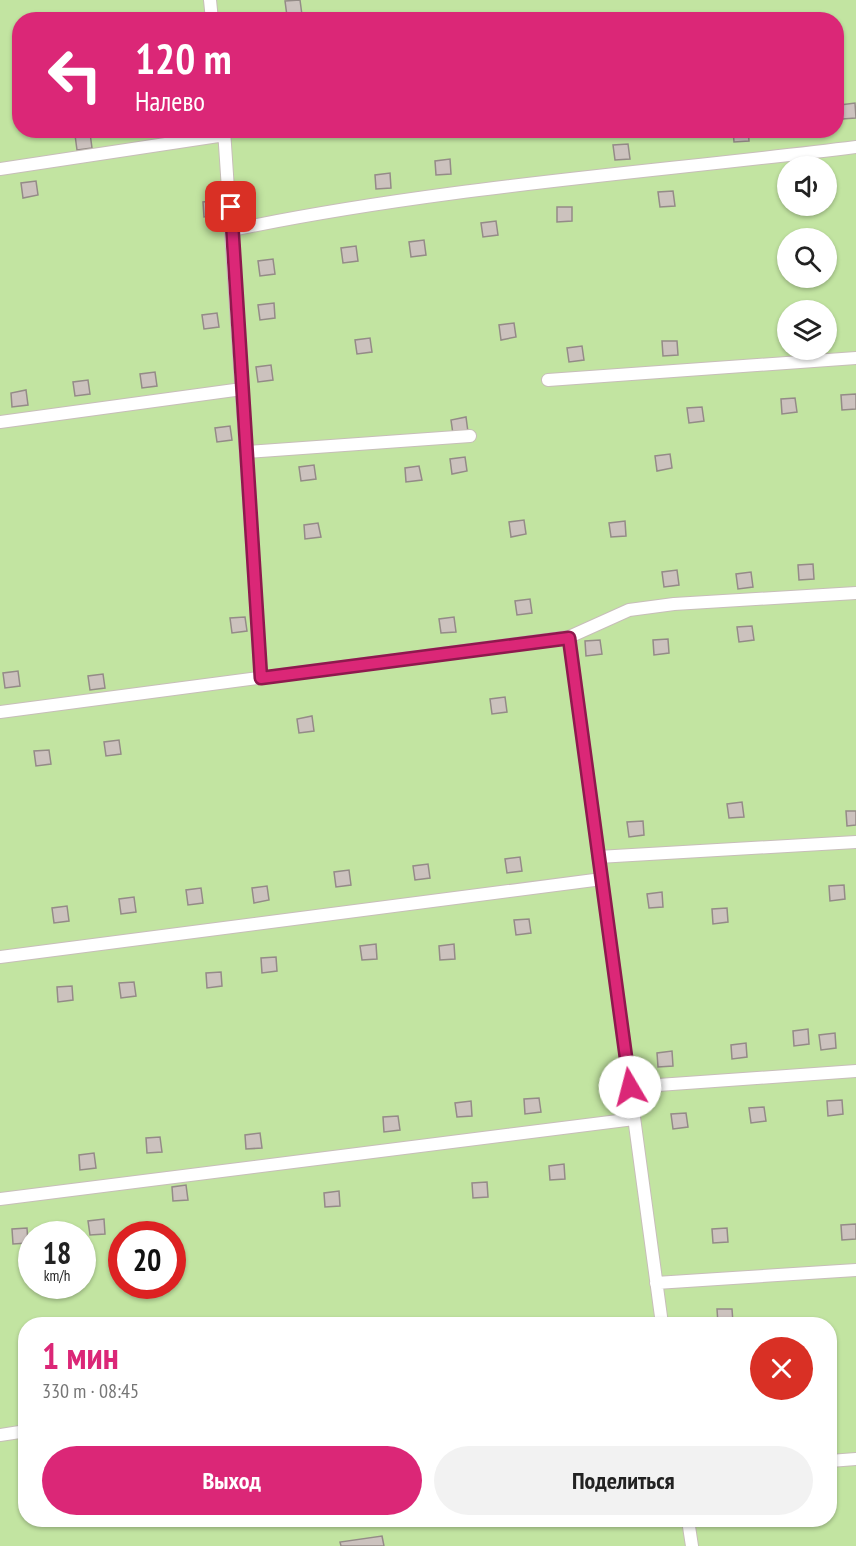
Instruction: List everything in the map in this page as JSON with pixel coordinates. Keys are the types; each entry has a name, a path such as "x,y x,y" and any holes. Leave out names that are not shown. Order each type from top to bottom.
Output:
{"lane":[{"path":"0,169 193,138"},
{"path":"224,138 261,678"},
{"path":"232,230 306,215 532,183 856,147"},
{"path":"548,381 856,358"},
{"path":"0,422 242,389"},
{"path":"246,452 470,436"},
{"path":"0,712 569,638 629,610 674,604 856,593"},
{"path":"569,638 661,1317"},
{"path":"598,857 856,842"},
{"path":"0,957 602,879"},
{"path":"630,1087 856,1071"},
{"path":"0,1200 634,1119"},
{"path":"656,1283 856,1270"},
{"path":"0,1435 18,1432"},
{"path":"837,1460 856,1459"},
{"path":"689,1527 692,1546"}],"green space":[{"path":"0,0 856,0 856,1546 0,1546"}],"building":[{"path":"300,0 302,12 286,12 285,1"},
{"path":"855,103 856,118 844,119 844,104"},
{"path":"75,138 91,138 92,148 77,150"},
{"path":"734,138 749,138 749,141 734,142"},
{"path":"628,144 630,159 615,160 613,145"},
{"path":"450,159 451,174 436,175 435,161"},
{"path":"390,173 391,188 376,189 375,175"},
{"path":"36,181 38,195 23,198 21,183"},
{"path":"673,191 675,206 660,207 658,192"},
{"path":"218,200 220,215 204,217 203,202"},
{"path":"557,207 572,207 572,221 557,222"},
{"path":"496,221 498,235 483,237 481,223"},
{"path":"424,240 426,255 411,257 409,242"},
{"path":"356,246 358,261 343,263 341,248"},
{"path":"273,259 275,274 260,276 258,261"},
{"path":"274,303 275,318 260,320 258,305"},
{"path":"217,313 219,327 204,329 202,315"},
{"path":"514,323 516,337 501,340 499,325"},
{"path":"370,338 372,352 357,354 355,340"},
{"path":"662,341 677,341 678,355 663,356"},
{"path":"582,346 584,360 569,362 567,348"},
{"path":"271,365 273,380 258,382 256,367"},
{"path":"155,372 157,386 142,388 140,374"},
{"path":"88,380 90,394 75,396 73,382"},
{"path":"26,390 28,405 12,407 11,393"},
{"path":"856,394 856,409 842,410 841,395"},
{"path":"795,398 797,412 782,414 781,399"},
{"path":"702,407 704,421 689,423 687,408"},
{"path":"466,417 468,432 453,434 451,420"},
{"path":"230,426 232,440 217,442 215,428"},
{"path":"670,454 672,468 657,471 655,456"},
{"path":"465,457 467,471 452,474 450,459"},
{"path":"314,465 316,479 301,481 299,467"},
{"path":"419,466 422,480 406,482 405,468"},
{"path":"524,520 526,534 511,537 509,522"},
{"path":"625,521 626,536 611,537 609,523"},
{"path":"318,523 321,537 305,539 304,525"},
{"path":"813,564 814,579 799,580 798,565"},
{"path":"677,570 679,585 664,587 662,572"},
{"path":"751,572 753,587 738,589 736,574"},
{"path":"530,599 532,613 517,615 515,601"},
{"path":"245,617 247,631 232,633 230,618"},
{"path":"454,617 456,632 441,633 439,619"},
{"path":"752,626 754,640 739,642 737,627"},
{"path":"668,639 669,653 654,655 653,640"},
{"path":"600,640 602,654 586,656 585,641"},
{"path":"18,671 20,686 5,688 3,673"},
{"path":"103,674 105,688 90,690 88,676"},
{"path":"505,697 507,712 492,714 490,699"},
{"path":"312,716 314,731 299,733 297,719"},
{"path":"119,740 121,754 106,756 104,742"},
{"path":"49,750 51,764 36,766 34,751"},
{"path":"742,802 744,817 729,818 727,804"},
{"path":"846,811 856,811 856,825 847,826"},
{"path":"643,821 644,835 629,837 627,822"},
{"path":"520,857 522,871 507,873 505,859"},
{"path":"428,864 430,878 415,880 413,866"},
{"path":"349,870 351,885 336,887 334,872"},
{"path":"844,885 845,899 830,901 829,886"},
{"path":"267,886 269,900 254,903 252,888"},
{"path":"201,888 203,903 188,905 186,890"},
{"path":"662,892 663,907 649,908 647,894"},
{"path":"134,897 136,912 121,914 119,899"},
{"path":"67,906 69,921 54,923 52,908"},
{"path":"727,908 728,922 713,924 712,909"},
{"path":"529,919 531,933 516,935 514,920"},
{"path":"376,944 377,959 362,960 360,946"},
{"path":"454,944 455,959 440,960 439,946"},
{"path":"276,957 277,971 262,973 261,958"},
{"path":"221,972 222,986 207,988 206,973"},
{"path":"134,982 136,996 121,998 119,983"},
{"path":"72,986 73,1000 58,1002 57,987"},
{"path":"808,1029 809,1044 794,1046 793,1031"},
{"path":"835,1033 836,1048 821,1050 819,1035"},
{"path":"746,1043 747,1057 732,1059 731,1045"},
{"path":"672,1051 673,1066 658,1067 657,1053"},
{"path":"539,1098 541,1112 525,1114 524,1099"},
{"path":"842,1100 843,1114 828,1116 827,1101"},
{"path":"471,1101 472,1116 457,1117 455,1103"},
{"path":"764,1107 766,1121 751,1123 749,1108"},
{"path":"686,1113 688,1127 673,1129 671,1114"},
{"path":"398,1116 400,1130 384,1132 383,1117"},
{"path":"260,1133 262,1148 246,1149 245,1135"},
{"path":"160,1137 162,1152 147,1153 146,1138"},
{"path":"94,1153 96,1168 80,1170 79,1155"},
{"path":"564,1164 565,1179 550,1180 549,1166"},
{"path":"487,1182 488,1197 473,1198 472,1183"},
{"path":"186,1185 188,1200 173,1201 172,1187"},
{"path":"339,1191 340,1206 325,1207 324,1193"},
{"path":"104,1219 105,1234 96,1235 96,1221 88,1221"},
{"path":"856,1224 856,1239 842,1240 841,1225"},
{"path":"727,1228 728,1242 713,1243 712,1229"},
{"path":"12,1229 18,1229 18,1244 13,1244"},
{"path":"717,1309 732,1309 733,1317 718,1317"},
{"path":"382,1536 384,1546 341,1546 340,1542"}],"route":[{"path":"231,207 261,678 569,638 630,1087"}]}
